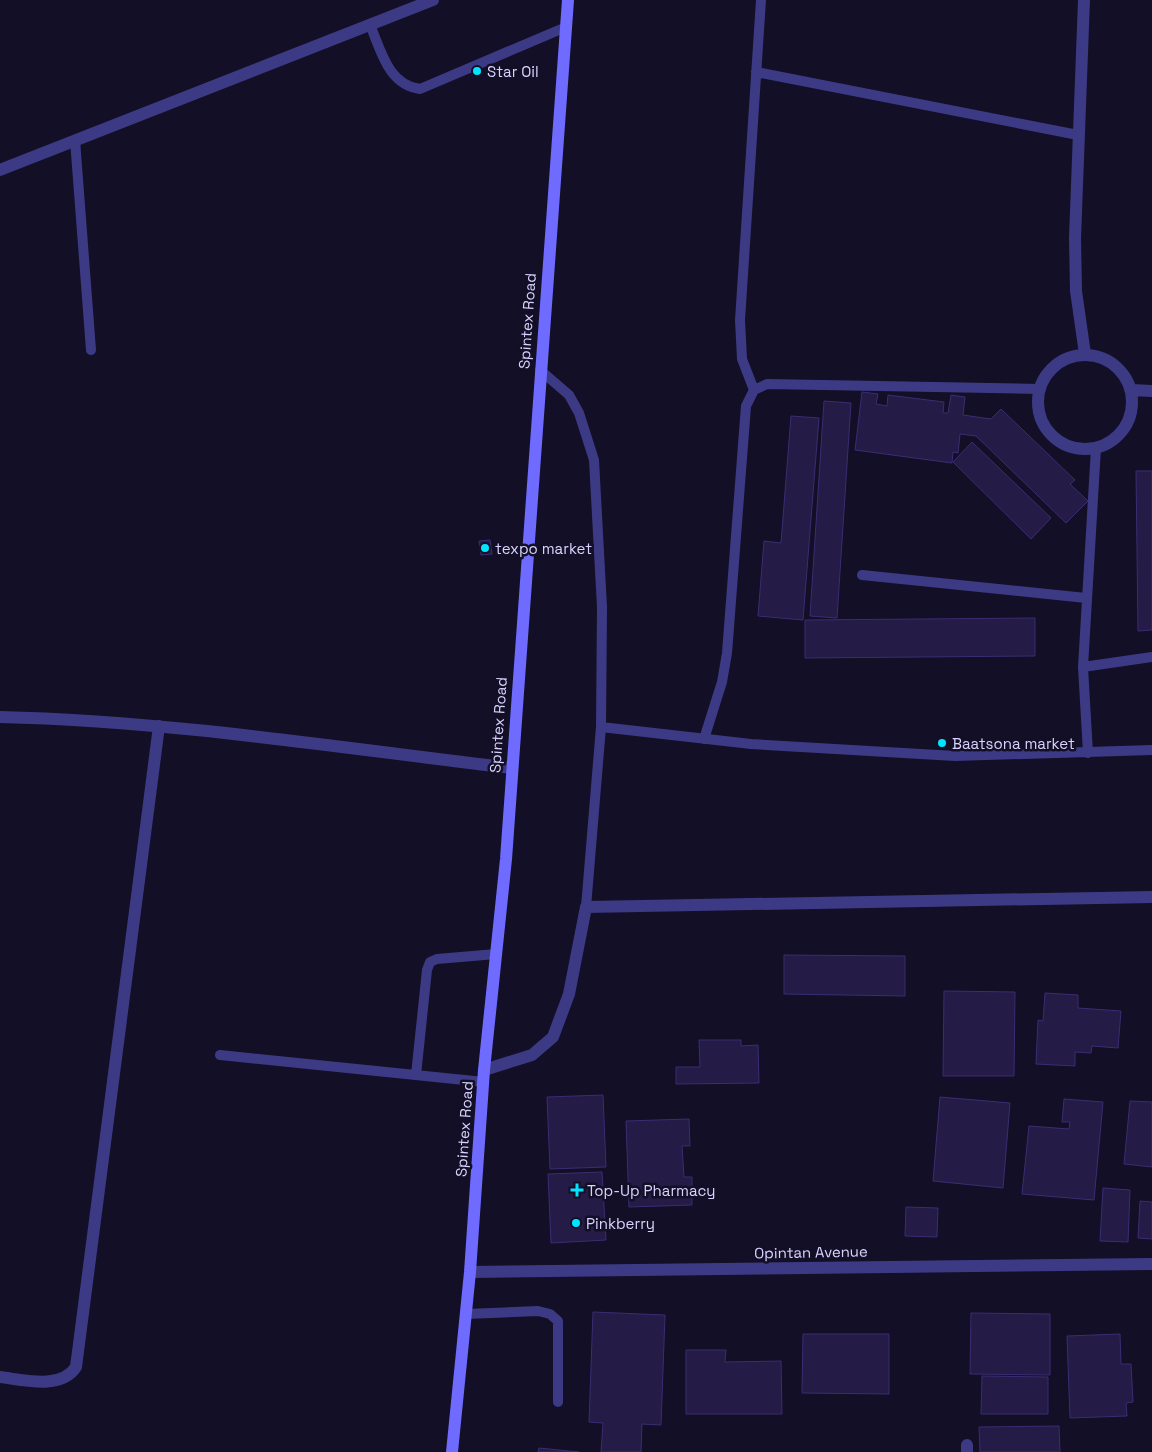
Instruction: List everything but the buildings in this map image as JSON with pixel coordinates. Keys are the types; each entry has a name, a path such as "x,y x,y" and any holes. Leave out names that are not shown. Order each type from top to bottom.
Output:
{"main road":[{"name":"Spintex Road","path":"452,1452 470,1272 484,1076 506,860 511,768 568,0"}],"street":[{"path":"0,170 433,0"},
{"path":"1084,0 1078,135 1076,291 1085,354"},
{"path":"1085,354 1098,356 1114,365 1126,379 1132,402 1125,426 1118,436 1096,448 1072,448 1051,435 1039,413 1037,401 1044,377 1057,364 1073,356 1085,354"},
{"path":"1130,390 1152,391"},
{"path":"0,717 63,718 159,726 511,768"},
{"path":"0,1377 41,1382 58,1380 70,1376 76,1367 159,726"},
{"path":"484,1076 532,1055 553,1037 569,994 586,907 1152,897"},
{"name":"Opintan Avenue","path":"470,1272 1152,1264"}],"lane":[{"path":"754,390 742,359 740,341 761,0"},
{"path":"370,25 393,76 408,87 420,88 566,27"},
{"path":"756,72 1078,135"},
{"path":"76,140 91,350"},
{"path":"540,370 569,395 579,413 594,460 602,607 601,727 586,907"},
{"path":"704,739 722,682 727,653 746,406 754,390 768,384 1039,389"},
{"path":"1088,753 1084,667 1086,598 1096,448"},
{"path":"862,575 1086,598"},
{"path":"1084,667 1152,657"},
{"path":"601,727 704,739 955,756 1152,750"},
{"path":"416,1075 427,970 430,962 437,959 496,954"},
{"path":"220,1055 416,1075 484,1076"},
{"path":"466,1314 538,1311 550,1314 558,1321 558,1402"}],"place":[{"name":"Star Oil","path":"477,71"},
{"name":"texpo market","path":"485,548"},
{"name":"Baatsona market","path":"942,743"},
{"name":"Top-Up Pharmacy","path":"577,1190"},
{"name":"Pinkberry","path":"576,1223"}]}
